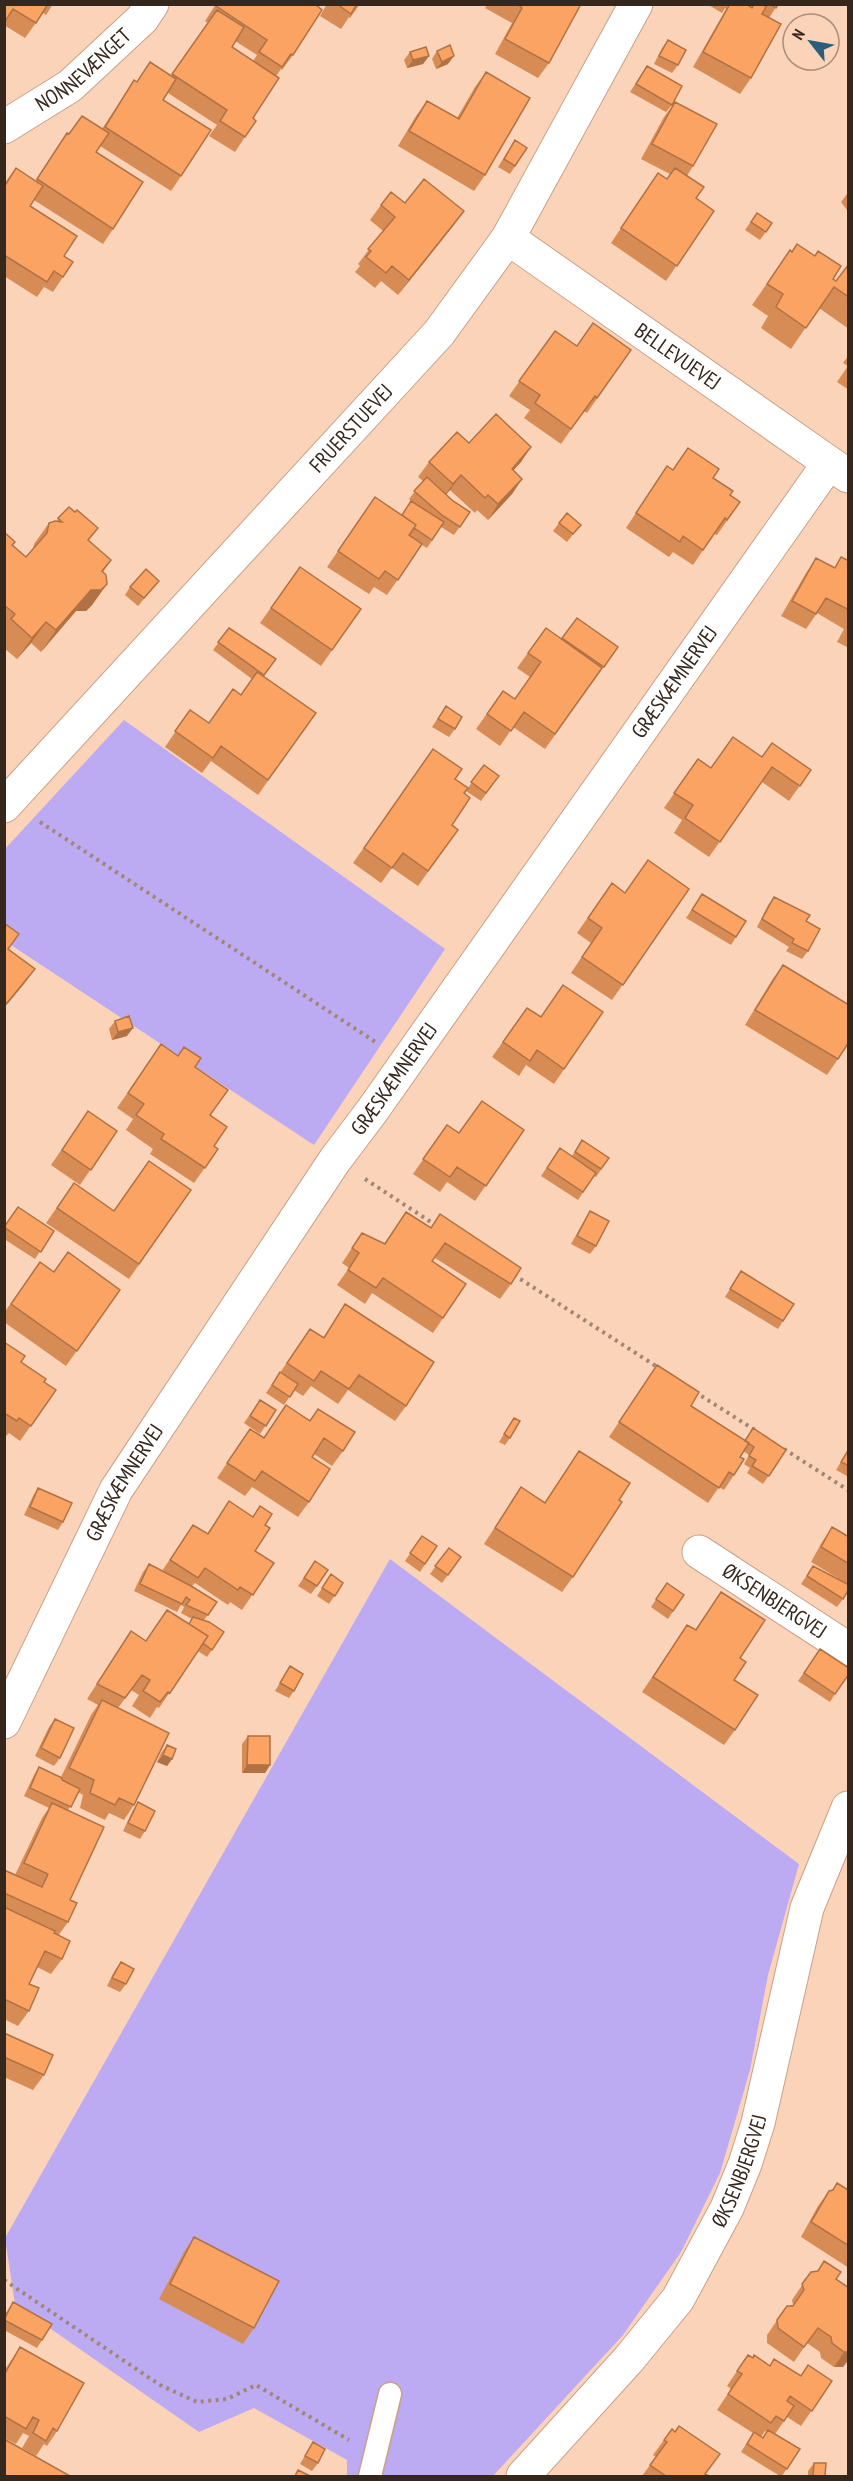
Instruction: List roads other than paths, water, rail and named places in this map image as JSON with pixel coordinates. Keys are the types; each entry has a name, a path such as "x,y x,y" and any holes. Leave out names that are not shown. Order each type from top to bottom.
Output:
{"street":[{"name":"NONNEVÆNGET","path":"4,128 70,86 142,19 152,4"},
{"name":"FRUERSTUEVEJ","path":"7,804 439,333 507,238 636,4"},
{"name":"BELLEVUEVEJ","path":"507,238 839,469"},
{"name":"GRÆSKÆMNERVEJ","path":"4,1722 116,1490 335,1160 839,469"},
{"name":"ØKSENBJERGVEJ","path":"699,1552 849,1649"},
{"name":"ØKSENBJERGVEJ","path":"523,2476 629,2359 678,2299 727,2208 745,2164 769,2083 807,1908 849,1808"}],"lane":[{"path":"372,2466 390,2394"}]}
